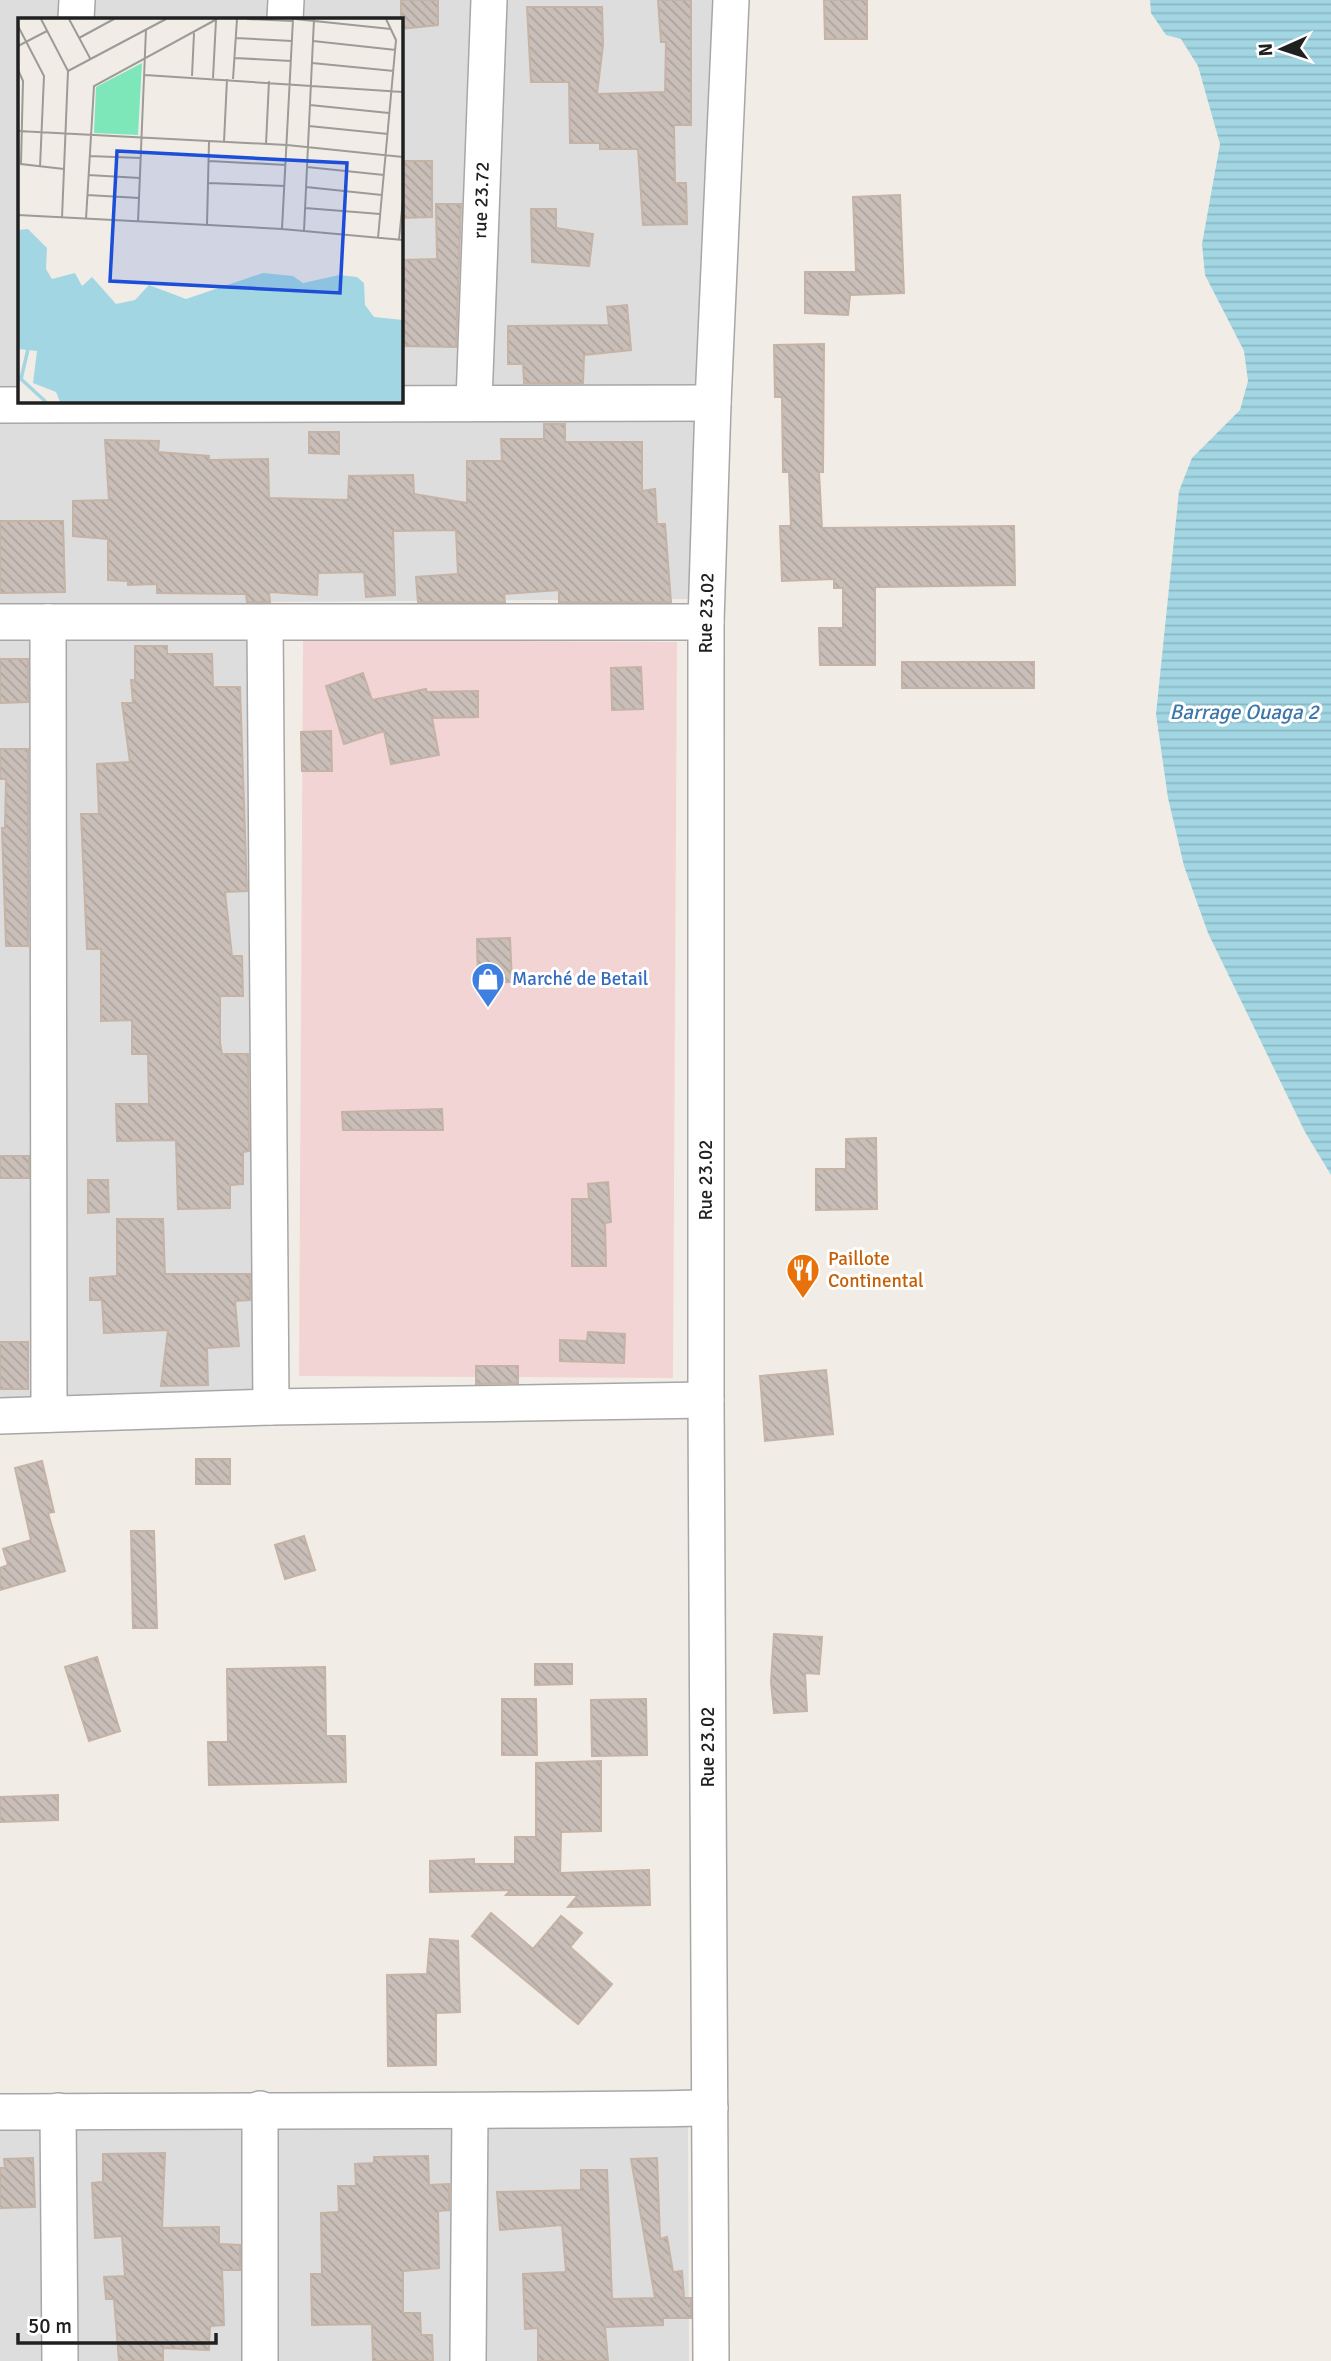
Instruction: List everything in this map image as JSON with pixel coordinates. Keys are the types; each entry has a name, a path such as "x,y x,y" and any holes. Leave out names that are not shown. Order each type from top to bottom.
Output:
{"street":[{"path":"76,18 77,0"},
{"path":"285,18 286,0"},
{"name":"rue 23.72","path":"474,401 489,0"},
{"name":"Rue 23.02","path":"711,2361 706,1400 706,622 713,403 732,0"},
{"path":"402,401 713,403"},
{"path":"0,405 268,402"},
{"path":"0,622 706,622"},
{"path":"48,622 49,1414"},
{"path":"265,623 271,1407"},
{"path":"0,1416 271,1407 706,1400"},
{"path":"0,2112 260,2109 470,2112 710,2108"},
{"path":"260,2109 260,2361"},
{"path":"58,2111 60,2361"},
{"path":"468,2361 470,2112"}],"shaded area":[{"path":"0,0 713,0 689,599 256,602 256,1397 0,1398"},
{"name":"Marché de Betail","path":"303,640 677,642 673,1378 299,1376"},
{"path":"688,2113 689,2361 0,2361 0,2120"}],"water":[{"name":"Barrage Ouaga 2","path":"1150,0 1331,0 1331,1175 1305,1132 1208,933 1184,866 1168,798 1156,714 1179,491 1192,458 1240,410 1248,381 1244,351 1205,275 1202,244 1220,144 1198,66 1181,39 1166,35 1151,13"}],"building":[{"path":"401,0 438,0 438,25 402,29"},
{"path":"658,0 691,0 691,125 674,125 675,183 686,183 687,224 643,225 638,149 600,149 600,143 570,143 569,82 531,82 527,7 602,7 603,45 597,94 665,92 666,42 661,42"},
{"path":"824,0 867,0 867,39 825,39"},
{"path":"402,161 432,161 432,217 402,218"},
{"path":"900,195 904,293 850,295 848,315 805,313 805,272 856,272 853,197"},
{"path":"436,204 461,204 456,347 402,346 402,260 437,259"},
{"path":"531,209 556,209 556,228 593,234 589,266 532,262"},
{"path":"627,305 631,350 584,355 583,383 524,383 523,364 508,364 508,326 609,325 607,307"},
{"path":"824,344 823,472 819,472 822,528 1014,526 1015,585 875,587 875,665 820,665 819,628 843,628 843,588 834,588 834,579 782,581 780,526 791,526 789,472 783,472 782,397 775,397 774,345"},
{"path":"544,424 565,424 565,442 642,442 642,491 655,489 657,524 665,524 671,602 559,602 559,590 504,594 505,602 418,602 416,577 458,574 456,530 393,531 395,595 366,597 364,572 318,573 317,595 269,592 270,602 247,602 246,594 157,593 157,584 128,585 128,581 108,580 108,539 73,536 73,501 109,500 105,440 159,441 158,452 209,456 209,460 268,459 269,498 348,500 349,476 413,475 414,494 467,503 467,461 502,461 501,439 544,439"},
{"path":"309,432 339,432 339,454 309,453"},
{"path":"0,521 63,521 65,592 0,593"},
{"path":"135,646 167,646 167,654 212,654 213,687 240,687 247,891 225,892 232,956 242,956 243,996 220,996 220,1043 222,1054 248,1054 249,1151 243,1152 243,1184 230,1185 230,1208 178,1209 176,1140 117,1141 116,1104 149,1104 148,1054 132,1054 132,1020 101,1021 101,949 87,949 81,814 99,814 97,764 130,762 122,703 133,703 131,680 135,680"},
{"path":"0,659 28,659 28,702 0,703"},
{"path":"902,662 1034,662 1034,688 902,688"},
{"path":"641,667 643,709 612,710 611,668"},
{"path":"363,673 372,700 426,689 427,692 478,691 478,717 432,718 439,755 391,764 384,731 344,744 326,686"},
{"path":"331,731 332,771 302,771 301,732"},
{"path":"0,749 28,749 28,946 6,946 2,828 5,828 6,779 0,779"},
{"path":"510,938 512,982 478,983 477,939"},
{"path":"442,1109 443,1130 343,1130 342,1112"},
{"path":"876,1138 877,1209 816,1210 816,1169 846,1169 846,1139"},
{"path":"0,1156 29,1156 29,1178 0,1178"},
{"path":"88,1180 108,1180 109,1212 88,1213"},
{"path":"608,1182 611,1222 605,1223 606,1266 572,1266 572,1199 589,1199 588,1184"},
{"path":"117,1219 163,1219 165,1274 250,1274 250,1300 235,1301 239,1346 207,1348 208,1385 161,1386 168,1330 104,1333 102,1300 90,1300 90,1278 117,1276"},
{"path":"588,1332 625,1334 624,1363 560,1361 560,1340 587,1341"},
{"path":"0,1342 28,1342 28,1389 0,1389"},
{"path":"476,1366 518,1366 518,1383 476,1384"},
{"path":"826,1370 833,1434 765,1441 760,1376"},
{"path":"196,1459 230,1459 230,1484 196,1484"},
{"path":"42,1461 54,1512 48,1513 65,1571 0,1590 0,1568 8,1565 3,1549 31,1540 15,1468"},
{"path":"131,1531 154,1531 157,1628 133,1628"},
{"path":"304,1536 315,1570 285,1579 275,1545"},
{"path":"774,1634 822,1637 819,1674 805,1673 807,1711 774,1713 771,1682"},
{"path":"97,1657 120,1731 89,1741 65,1667"},
{"path":"535,1664 572,1664 572,1684 535,1685"},
{"path":"325,1667 326,1736 345,1736 346,1782 209,1785 208,1742 228,1742 227,1669"},
{"path":"502,1699 536,1699 537,1755 502,1755"},
{"path":"646,1699 647,1755 592,1756 591,1700"},
{"path":"601,1761 601,1831 561,1832 560,1873 649,1870 650,1905 568,1907 578,1895 506,1895 511,1890 430,1892 430,1861 474,1859 474,1864 515,1864 515,1837 536,1837 536,1763"},
{"path":"58,1795 58,1820 0,1822 0,1797"},
{"path":"491,1913 533,1949 561,1916 582,1933 570,1947 612,1984 578,2024 472,1936"},
{"path":"430,1939 458,1941 460,2012 436,2013 436,2065 388,2066 387,1975 427,1974"},
{"path":"165,2153 162,2228 219,2227 219,2244 240,2245 240,2270 222,2270 224,2325 210,2326 209,2350 163,2348 163,2361 119,2361 114,2299 106,2299 104,2277 125,2276 122,2236 95,2238 92,2183 103,2182 103,2154"},
{"path":"428,2156 429,2185 449,2184 449,2210 438,2211 439,2268 403,2271 403,2313 420,2313 421,2335 432,2335 433,2361 373,2361 372,2324 312,2325 311,2274 322,2274 321,2213 339,2212 338,2186 356,2186 355,2164 374,2163 374,2157"},
{"path":"33,2158 35,2207 0,2208 0,2168 5,2168 4,2159"},
{"path":"657,2158 660,2239 667,2237 673,2272 682,2271 684,2298 691,2298 691,2318 663,2318 663,2325 605,2327 608,2361 538,2361 538,2328 525,2329 523,2274 566,2272 562,2225 500,2230 497,2192 581,2190 581,2170 607,2170 612,2299 655,2298 631,2159"}],"place":[{"name":"Marché de Betail","path":"488,1009"},
{"name":"Paillote Continental","path":"803,1300"}]}
